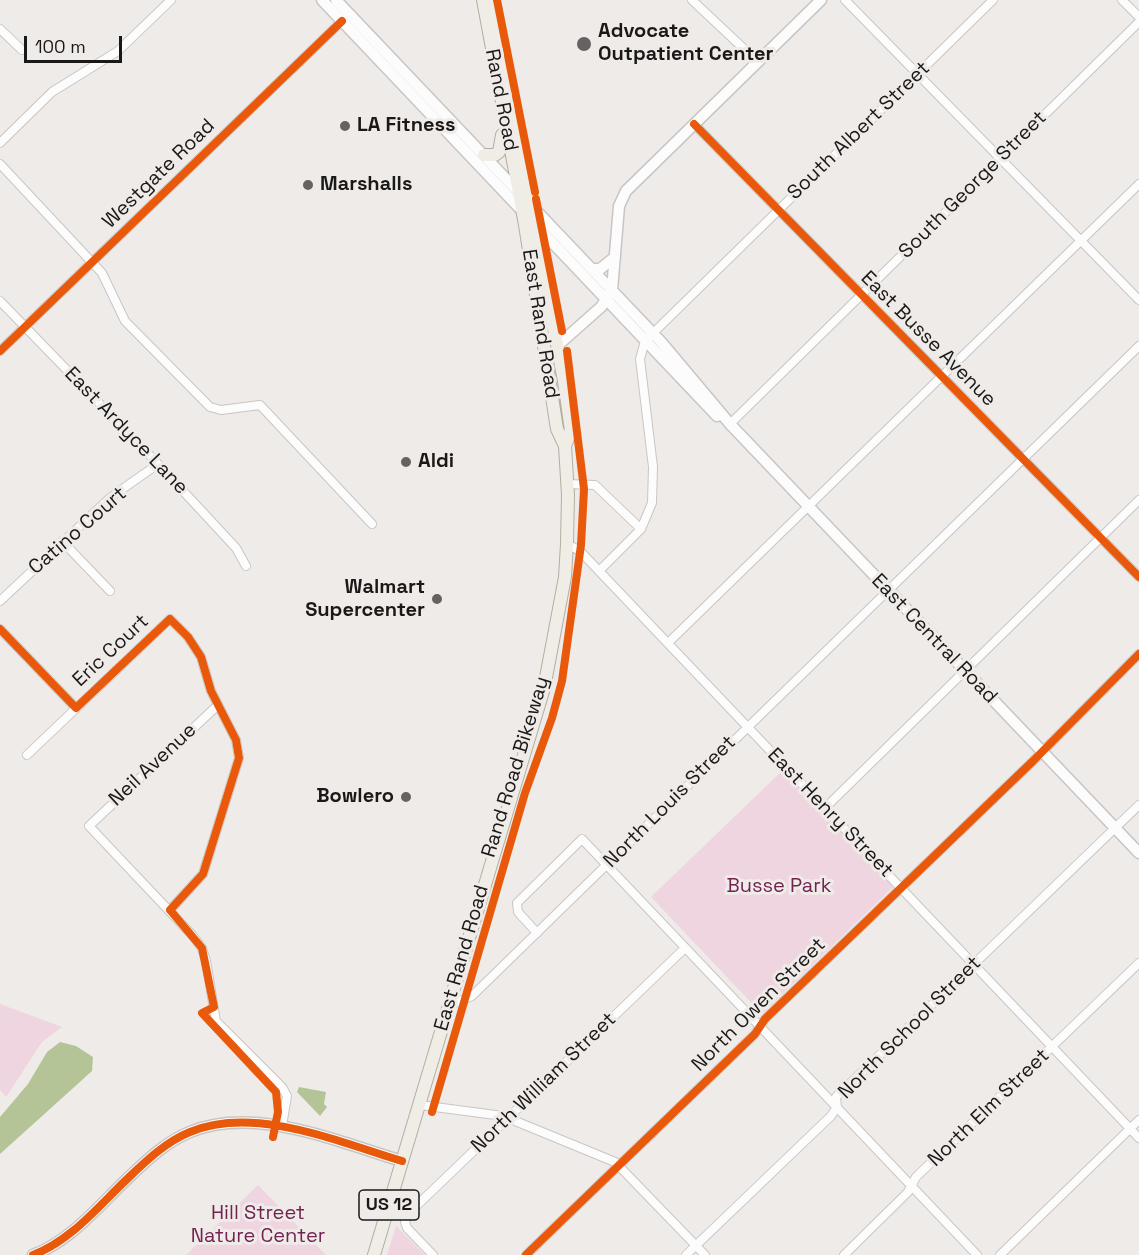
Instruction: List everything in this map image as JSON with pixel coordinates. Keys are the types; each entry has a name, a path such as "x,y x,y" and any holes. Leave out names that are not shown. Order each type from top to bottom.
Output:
{"main road":[{"name":"East Central Road","path":"321,0 526,207 592,269 612,290 649,338 1139,853"},
{"name":"East Central Road","path":"336,0 484,154 606,301 649,338"},
{"name":"Rand Road","path":"483,0 500,94 526,207"},
{"name":"Rand Road","path":"491,0 526,207"},
{"path":"557,346 606,301 612,290 621,199 641,174 820,0"},
{"path":"484,154 496,154 502,147 500,94"},
{"name":"East Rand Road","path":"374,1255 544,688 565,577 568,484 565,446 570,427 557,346 526,207"},
{"name":"East Rand Road","path":"526,207 557,429 565,446"},
{"path":"592,269 600,269 615,256"},
{"path":"33,1255 59,1241 163,1147 188,1133 224,1122 244,1121 282,1126 402,1161"}],"street":[{"path":"0,143 52,92 118,51 171,0"},
{"path":"692,0 758,62"},
{"path":"845,0 1139,300"},
{"name":"South Albert Street","path":"649,338 993,0"},
{"path":"1122,0 1139,19"},
{"name":"South George Street","path":"730,424 1139,19"},
{"name":"Westgate Road","path":"0,351 342,21"},
{"path":"0,28 22,50"},
{"name":"East Busse Avenue","path":"694,124 1139,577"},
{"path":"0,164 106,279 116,306 125,321 210,407 220,410 260,405 372,524"},
{"path":"668,643 1139,184"},
{"name":"East Ardyce Lane","path":"0,301 236,548 246,566"},
{"path":"599,571 641,529 651,507 654,489 640,359 649,338"},
{"name":"North Louis Street","path":"448,1006 471,996 537,933 1139,346"},
{"name":"Catino Court","path":"0,601 111,497 158,464"},
{"path":"568,484 595,485 641,529"},
{"path":"825,808 1139,500"},
{"path":"62,541 110,591"},
{"name":"East Henry Street","path":"567,544 580,551 1139,1138"},
{"name":"Eric Court","path":"27,755 170,619 188,637 201,657 218,705"},
{"path":"0,629 76,708"},
{"name":"North Owen Street","path":"526,1255 760,1027 765,1019 1042,752 1139,654"},
{"path":"218,705 236,740 239,758 236,772 203,874 170,910 202,948 216,1021 282,1087 287,1096 282,1126"},
{"name":"Neil Avenue","path":"170,910 89,826 218,705"},
{"name":"North School Street","path":"686,1255 831,1116 837,1107 836,1097 1139,805"},
{"path":"537,933 518,912 518,902 582,839 977,1255"},
{"name":"North William Street","path":"433,1255 409,1230 406,1220 414,1208 685,948"},
{"name":"North Elm Street","path":"844,1255 912,1187 916,1177 1139,963"},
{"path":"420,1105 508,1117 620,1165 705,1255"},
{"path":"1000,1255 1139,1120"}],"green space":[{"name":"Busse Park","path":"783,770 893,887 762,1014 651,897"},
{"path":"0,1004 62,1027 42,1042 6,1097 0,1090"},
{"name":"Hill Street Nature Center","path":"258,1185 326,1255 186,1255"},
{"path":"396,1226 425,1255 387,1255"}],"shaded area":[{"path":"60,1042 76,1046 93,1057 92,1071 0,1154 0,1117 28,1084 47,1052"},
{"path":"299,1087 326,1092 324,1104 327,1107 320,1116 297,1092"}],"cycle path":[{"path":"497,0 535,192"},
{"path":"0,351 342,21"},
{"path":"694,124 1139,577"},
{"path":"536,199 562,331"},
{"name":"Rand Road Bikeway","path":"432,1112 525,793 552,718 562,681 581,545 584,489 567,351"},
{"path":"0,629 76,708 170,619 188,637 201,657 211,691 236,740 239,758 203,874 170,910 202,948 214,1007 202,1013 276,1092 278,1112 273,1137"},
{"path":"526,1255 755,1034 765,1019 1033,761 1139,654"},
{"path":"33,1255 71,1233 163,1147 190,1132 215,1125 242,1122 296,1129 402,1161"}],"place":[{"name":"Advocate Outpatient Center","path":"584,44"},
{"name":"LA Fitness","path":"345,126"},
{"name":"Marshalls","path":"308,185"},
{"name":"Aldi","path":"406,462"},
{"name":"Walmart Supercenter","path":"437,599"},
{"name":"Bowlero","path":"406,797"}]}
